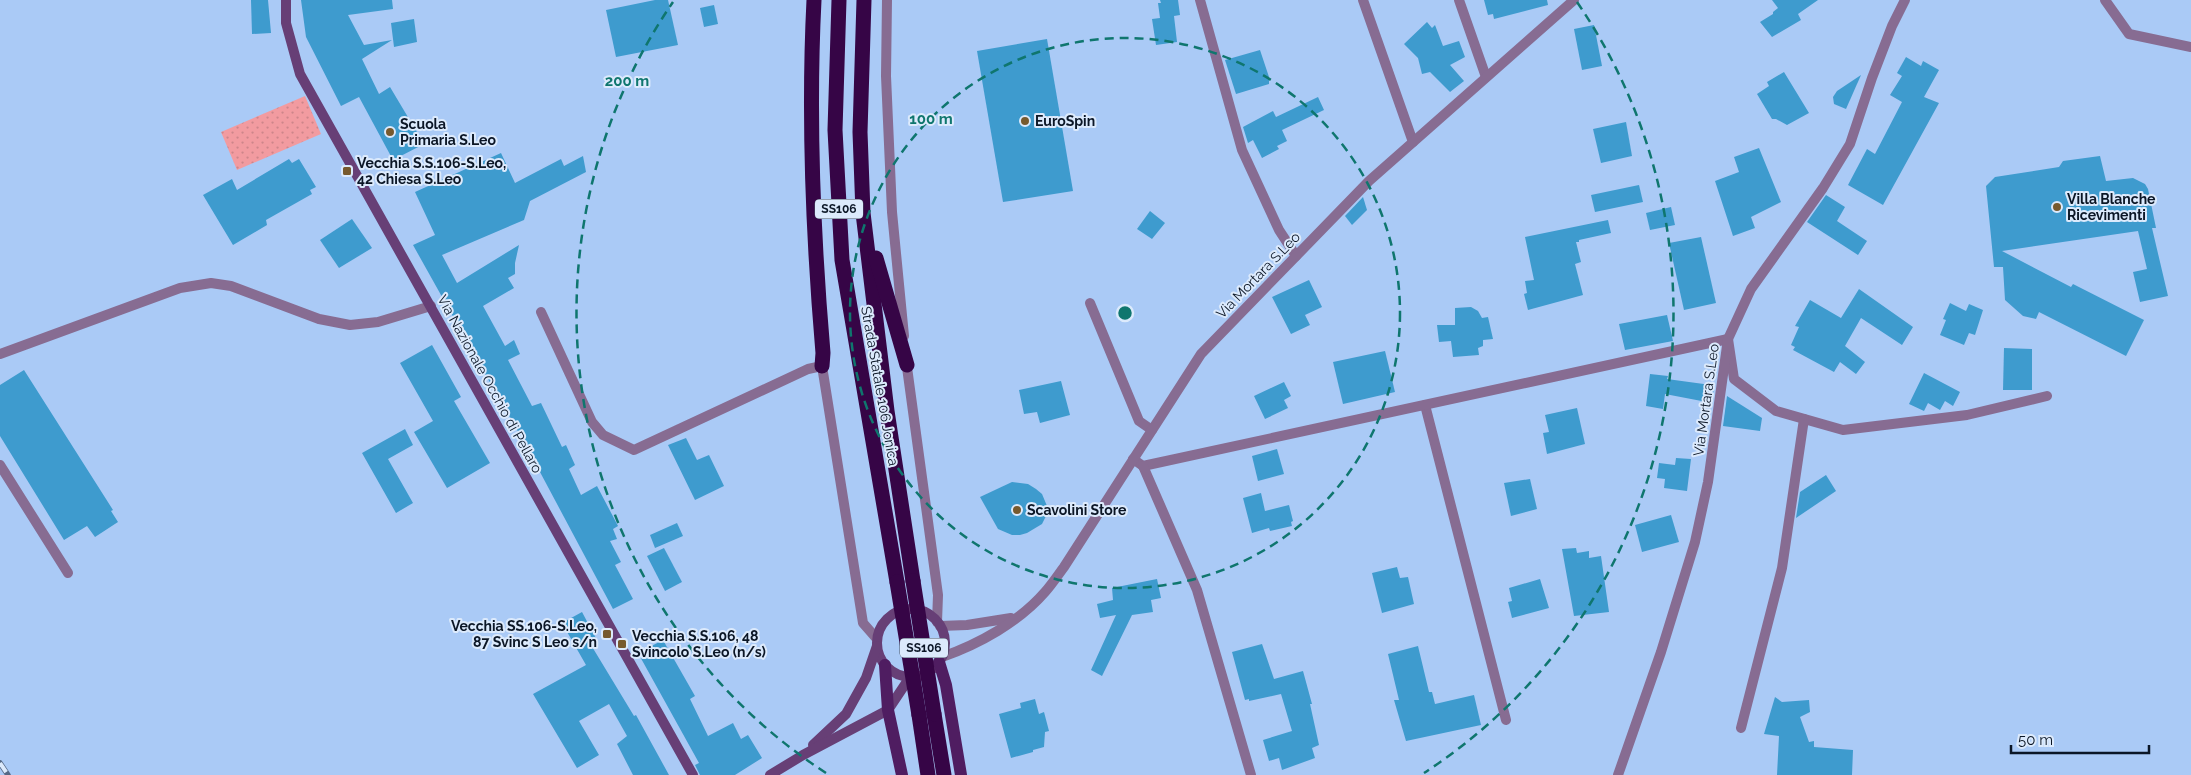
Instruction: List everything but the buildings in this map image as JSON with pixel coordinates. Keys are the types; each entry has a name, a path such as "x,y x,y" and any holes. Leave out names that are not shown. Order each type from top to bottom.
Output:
{"highway":[{"path":"814,0 811,57 812,166 822,366"},
{"name":"Strada Statale 106 Jonica","path":"838,0 835,130 842,260 928,775"},
{"name":"Strada Statale 106 Jonica","path":"864,0 860,132 863,212 887,411 944,775"},
{"path":"863,212 907,365"}],"main road":[{"path":"940,659 961,775"},
{"path":"885,665 888,710 902,775"}],"street":[{"name":"Via Nazionale Occhio di Pellaro","path":"286,0 286,24 300,74 693,775"},
{"path":"540,312 592,422 602,434 634,450 808,369 822,366 863,623 877,642 880,656 885,665 901,675 910,677 924,674 940,659 945,641 939,624 938,595 907,365 892,212 886,76 887,0"},
{"path":"1200,0 1242,150 1279,230 1296,256"},
{"path":"1363,0 1412,142"},
{"path":"1459,0 1486,78"},
{"name":"Via Mortara S.Leo","path":"940,659 968,648 1017,617 1045,592 1064,567 1200,354 1369,180 1574,0"},
{"name":"Via Mortara S.Leo","path":"1618,775 1661,652 1695,542 1708,482 1728,339 1751,289 1823,188 1850,144 1879,61 1905,0"},
{"path":"2105,0 2129,34 2191,47"},
{"path":"0,354 180,288 211,283 231,286 319,319 350,325 378,322 431,306"},
{"path":"1090,302 1139,421 1152,430"},
{"path":"1143,466 1728,339 1734,379 1776,411 1843,430 1967,415 2048,396"},
{"path":"1425,405 1506,720"},
{"path":"1741,728 1782,568 1804,419"},
{"path":"1133,459 1143,466 1197,590 1251,775"},
{"path":"0,466 68,573"},
{"path":"803,755 846,714 866,678 879,632 888,619 901,611 918,610 932,617 939,624 967,625 1017,617"},
{"path":"770,775 803,755 888,710 910,677"}],"shaded area":[{"path":"305,96 321,134 237,170 221,132"}],"railway":[{"path":"0,763 8,775"}],"place":[{"name":"EuroSpin","path":"1025,121"},
{"name":"Scuola Primaria S.Leo","path":"390,132"},
{"name":"Vecchia S.S.106-S.Leo, 42 Chiesa S.Leo","path":"347,171"},
{"name":"Villa Blanche Ricevimenti","path":"2057,207"},
{"name":"Scavolini Store","path":"1017,510"},
{"name":"Vecchia SS.106-S.Leo, 87 Svinc S Leo s/n","path":"607,634"},
{"name":"Vecchia S.S.106, 48 Svincolo S.Leo (n/s)","path":"622,644"}]}
